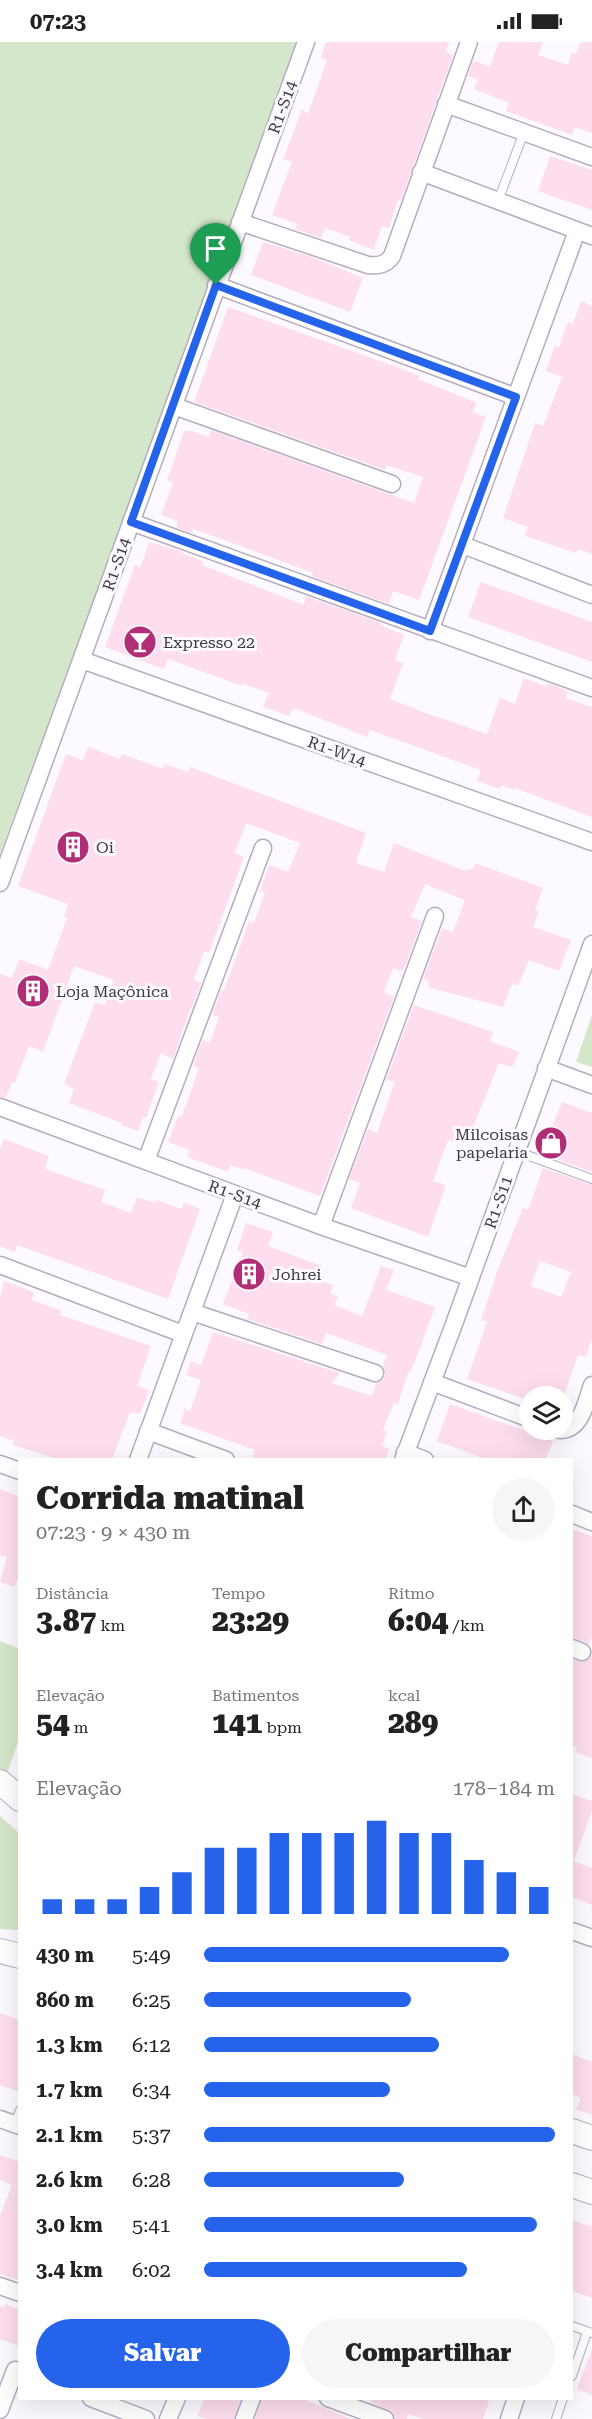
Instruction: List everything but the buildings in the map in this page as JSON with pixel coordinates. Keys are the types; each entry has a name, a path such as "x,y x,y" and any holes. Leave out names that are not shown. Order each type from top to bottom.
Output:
{"main road":[{"path":"0,1951 18,1956"},
{"path":"573,2131 592,2138"},
{"path":"573,2185 592,2192"}],"street":[{"name":"R1-S14","path":"0,883 306,42"},
{"path":"240,222 368,265 382,265 392,256 469,42"},
{"path":"446,104 592,156"},
{"path":"422,172 584,233 516,397 430,631"},
{"path":"216,285 516,397"},
{"path":"174,406 392,484"},
{"path":"131,522 592,688"},
{"path":"463,545 592,595"},
{"name":"R1-W14","path":"82,660 592,842"},
{"path":"146,1161 263,848"},
{"path":"321,1226 435,916"},
{"name":"R1-S11","path":"404,1456 592,944"},
{"path":"546,1068 592,1085"},
{"name":"R1-S14","path":"0,1107 321,1226 471,1278"},
{"path":"139,1458 235,1194"},
{"path":"0,1265 183,1334"},
{"path":"192,1312 375,1373"},
{"path":"432,1382 519,1415"},
{"path":"573,1427 577,1424 592,1384"},
{"path":"148,1431 221,1458"},
{"path":"0,1464 18,1470"},
{"path":"573,1514 592,1522"},
{"path":"573,1930 592,1938"},
{"path":"0,2286 18,2292"},
{"path":"0,2410 12,2369"},
{"path":"96,2400 146,2419"},
{"path":"168,2419 176,2400"},
{"path":"244,2419 251,2400"},
{"path":"333,2400 385,2419"},
{"path":"509,2419 515,2400"}],"lane":[{"path":"498,201 524,132"},
{"path":"516,1151 592,1179"},
{"path":"573,2326 589,2333 573,2373"},
{"path":"556,2419 563,2400"}],"green space":[{"path":"0,42 299,42 0,854"},
{"path":"592,1015 592,1067 576,1062"},
{"path":"0,1641 18,1648 18,1742 6,1777 0,1771"},
{"path":"0,1816 18,1832 18,1930 0,1929"}],"place":[{"name":"Expresso 22","path":"140,642"},
{"name":"Oi","path":"73,847"},
{"name":"Loja Maçônica","path":"33,991"},
{"name":"Milcoisas papelaria","path":"551,1143"},
{"name":"Johrei","path":"249,1274"}],"route":[{"path":"216,285 516,397 430,631 131,522 216,285"}]}
